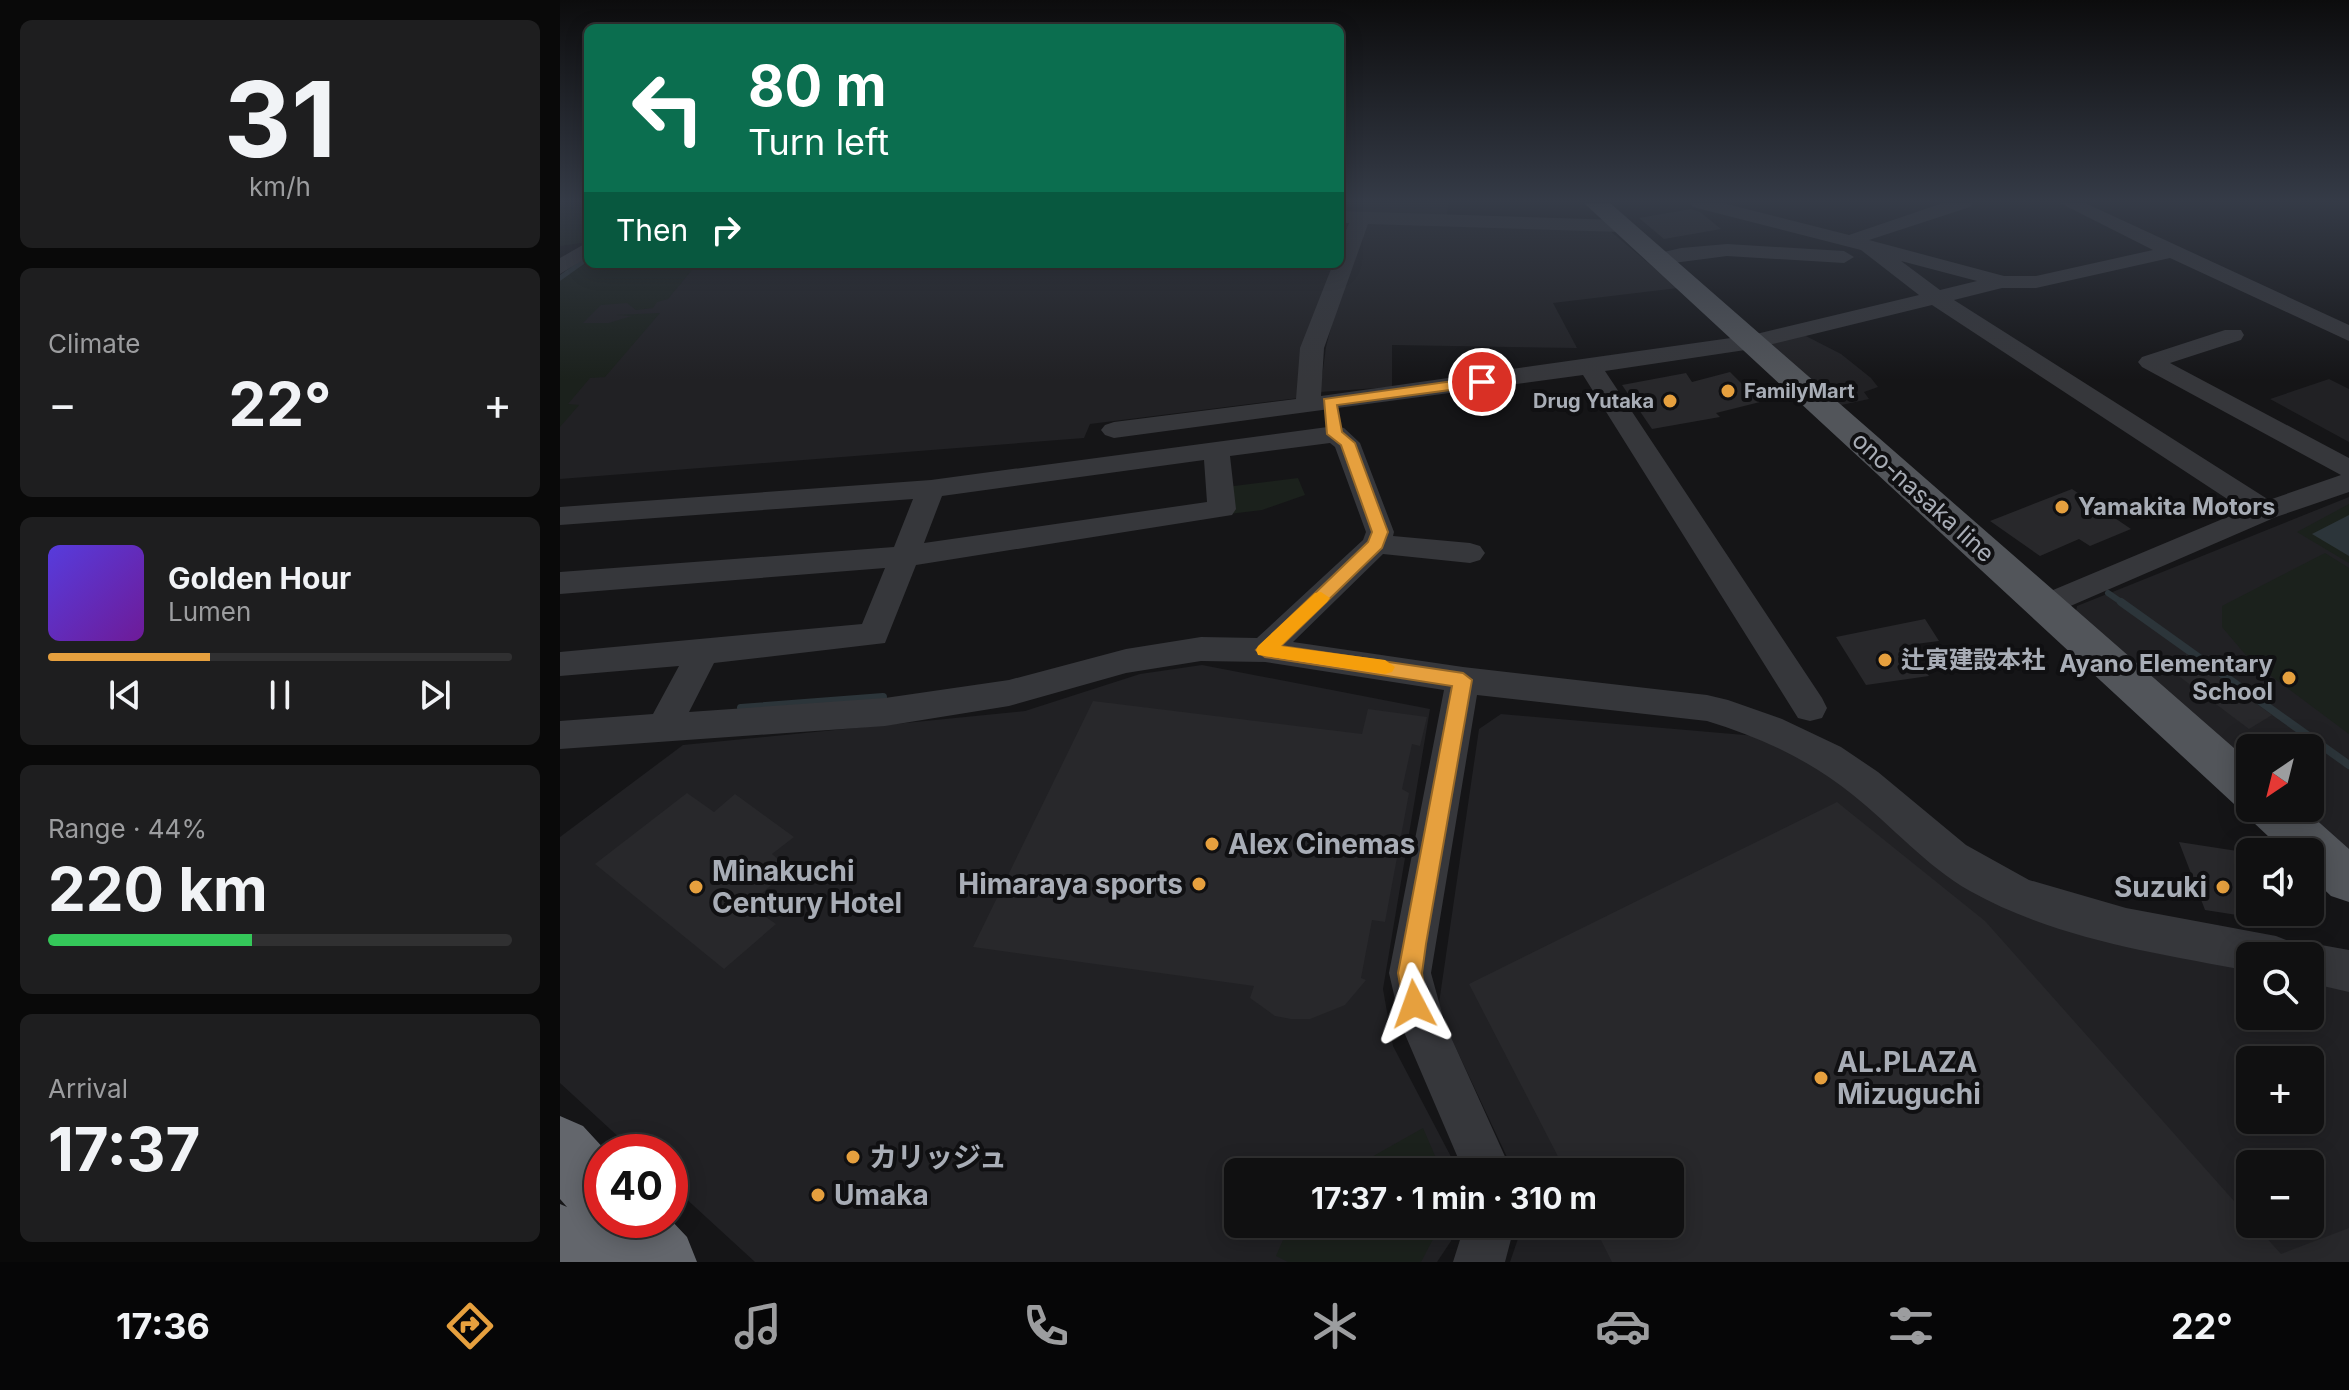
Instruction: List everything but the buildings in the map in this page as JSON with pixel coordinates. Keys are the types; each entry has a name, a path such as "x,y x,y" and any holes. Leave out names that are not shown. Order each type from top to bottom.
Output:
{"highway":[{"path":"560,1149 584,1176"},
{"path":"640,1238 662,1262"},
{"path":"560,1239 581,1262"}],"main road":[{"name":"ono-nasaka line","path":"1661,262 2236,777"},
{"path":"2285,822 2349,880"}],"street":[{"path":"1886,262 1936,298 2266,511"},
{"path":"1920,262 2002,282"},
{"path":"1114,430 1752,342 2002,282 2036,282 2126,262"},
{"path":"2198,262 2349,334"},
{"path":"1265,650 1376,544 1380,532 1347,443 1335,434 1319,403 1312,348 1335,268"},
{"path":"2230,342 2150,362 2349,469"},
{"path":"1589,366 1810,708"},
{"path":"560,516 931,489 1335,434"},
{"path":"560,583 907,556 1222,509 1216,450"},
{"path":"2045,606 2266,511 2349,482"},
{"path":"560,664 874,635 931,489"},
{"path":"1376,544 1470,553"},
{"path":"560,735 885,712 1009,693 1163,654 1201,649 1265,650 1463,680 1707,708 1760,723 1839,764 1981,877 2010,892 2082,916 2236,948"},
{"path":"663,728 703,652"},
{"path":"1463,680 1410,973 1414,1004 1422,1027 1461,1105 1482,1158"},
{"path":"2324,966 2349,971"},
{"path":"1479,1262 1486,1238"}],"shaded area":[{"path":"1352,262 1647,262 1678,288 1553,303 1577,348 1392,345 1392,387 1320,392 1326,347"},
{"path":"584,263 584,268 694,268 668,299 657,302 653,308 636,310 627,303 601,305 583,323 609,323 632,316 617,315 660,313 605,377 590,378 568,404 579,405 560,427 560,280"},
{"path":"584,267 1331,268 1299,398 1090,424 1084,438 560,479 560,283"},
{"path":"1804,335 1841,354 1871,378 1878,387 1864,392 1869,399 1837,406 1771,344"},
{"path":"2329,379 2349,389 2349,442 2270,399"},
{"path":"1298,478 1305,495 1262,510 1229,514 1226,487"},
{"name":"Ayano Elementary School","path":"2349,497 2349,763 2324,745 2324,734 2308,734 2110,593"},
{"path":"2349,504 2349,563 2297,532"},
{"path":"2349,515 2349,556 2312,534"},
{"path":"2325,553 2349,568 2349,734 2250,660 2222,627 2222,606"},
{"path":"2107,594 2303,734 2236,734 2236,760 2075,616 2077,606"},
{"path":"1202,665 1430,709 1383,989 1393,1046 1452,1158 1224,1158 1224,1238 1452,1238 1437,1262 755,1262 688,1201 688,1134 615,1134 560,1083 560,837 683,745 1025,711 1140,674"},
{"name":"AL.PLAZA Mizuguchi","path":"1501,714 1756,736 1836,776 1941,867 2236,962 2236,1030 2324,1030 2324,982 2349,987 2349,1262 1510,1262 1518,1238 1684,1238 1684,1158 1507,1158 1438,1010 1479,729"},
{"path":"2324,749 2349,767 2349,860 2307,822 2324,822"},
{"path":"1423,1128 1436,1158 1370,1158"},
{"path":"1284,1238 1434,1238 1421,1262 1288,1262 1276,1256"}],"waterway":[{"path":"560,278 583,262"},
{"path":"2108,593 2124,604"},
{"path":"2121,602 2349,765"},
{"path":"741,708 883,697"}],"slow traffic":[{"path":"1321,598 1265,650 1385,667"}],"place":[{"name":"FamilyMart","path":"1728,391"},
{"name":"Drug Yutaka","path":"1670,401"},
{"name":"Yamakita Motors","path":"2062,507"},
{"name":"辻寅建設本社","path":"1885,660"},
{"name":"Ayano Elementary School","path":"2289,678"},
{"name":"Alex Cinemas","path":"1212,844"},
{"name":"Himaraya sports","path":"1199,884"},
{"name":"Minakuchi Century Hotel","path":"696,887"},
{"name":"Suzuki","path":"2223,887"},
{"name":"AL.PLAZA Mizuguchi","path":"1821,1078"},
{"name":"カリッジュ","path":"853,1157"},
{"name":"Umaka","path":"818,1195"}],"route":[{"path":"1414,1004 1410,973 1414,944 1463,680 1265,650 1376,544 1380,532 1347,443 1335,434 1329,402 1482,382"}]}
